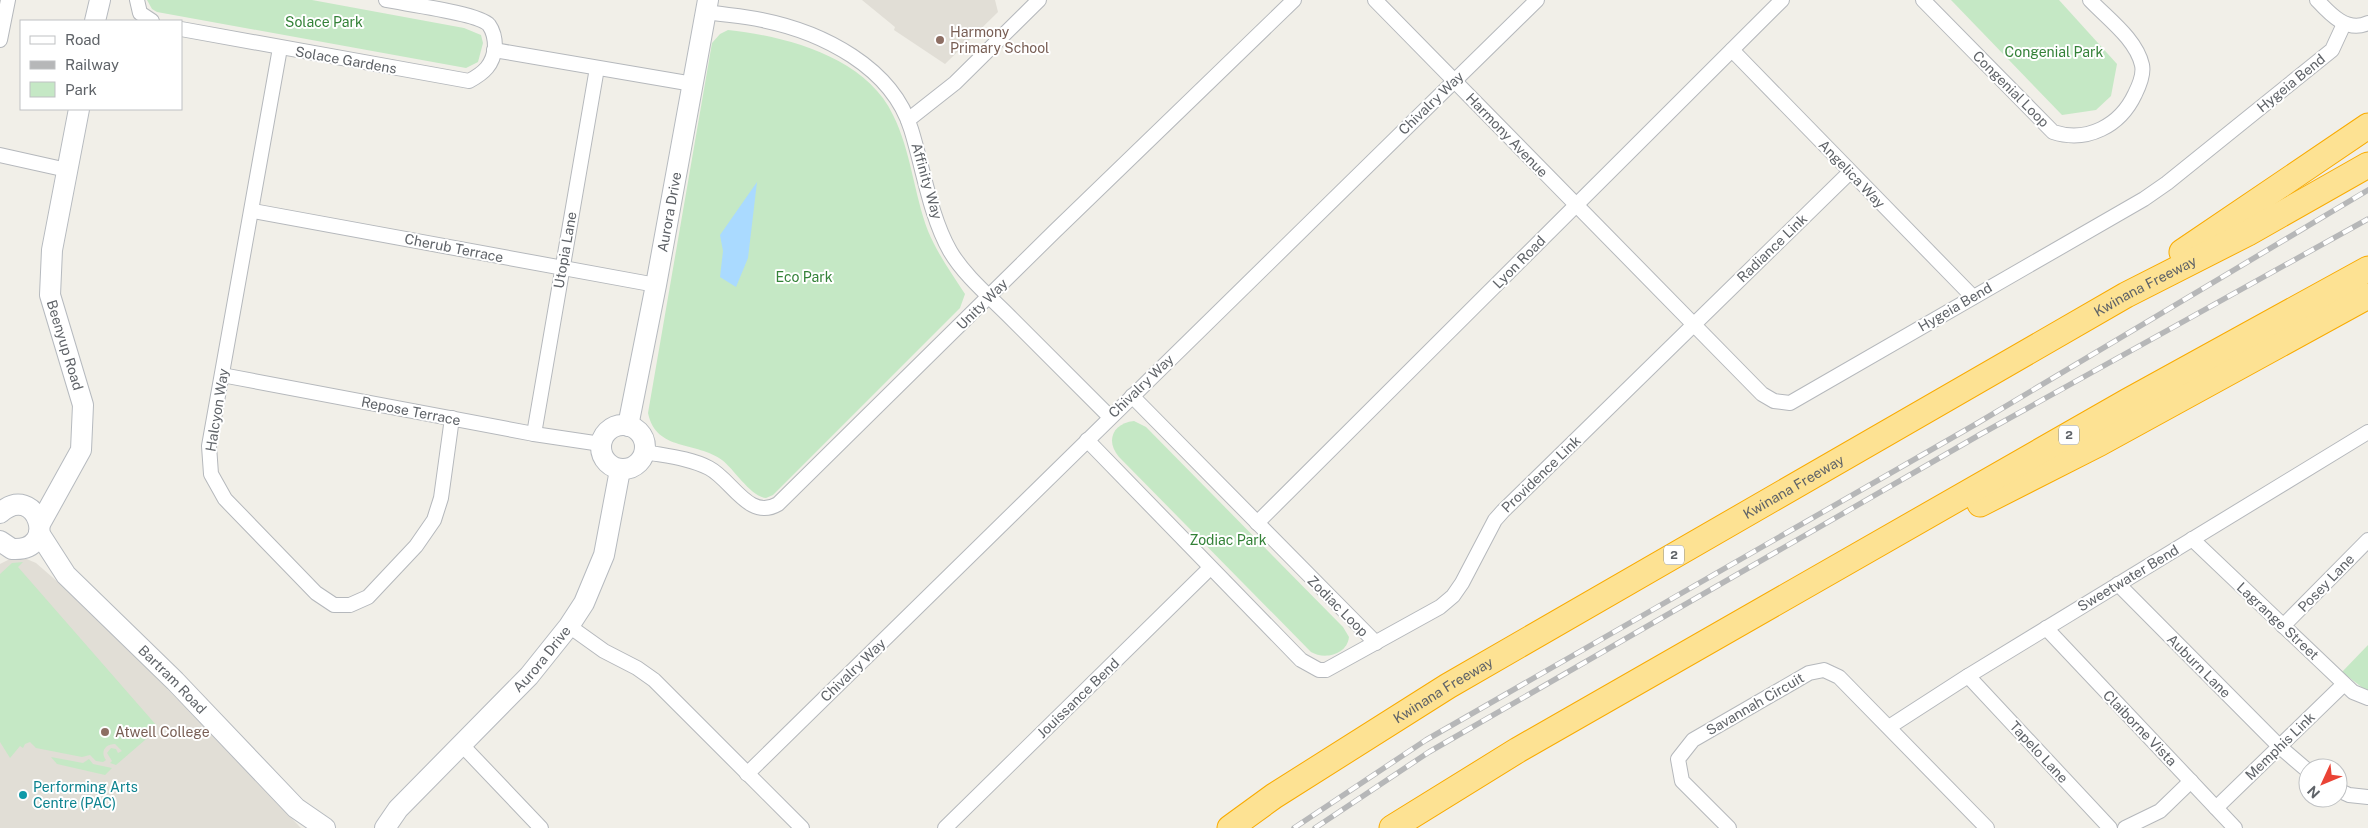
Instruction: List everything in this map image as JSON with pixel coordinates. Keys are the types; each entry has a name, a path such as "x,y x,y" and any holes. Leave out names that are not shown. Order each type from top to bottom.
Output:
{"highway":[{"name":"2","path":"2126,295 2145,277 2368,126"},
{"name":"Kwinana Freeway","path":"1230,828 1274,796 1448,686 2126,295 2248,233 2368,164"},
{"name":"2","path":"1392,828 1518,750 1860,554 2128,401 2368,269"},
{"name":"2","path":"1860,554 1897,545 1991,498 2100,442 2368,296"}],"street":[{"path":"0,40 8,0"},
{"path":"96,20 100,0"},
{"path":"137,0 140,13 150,20"},
{"path":"386,0 474,16 489,24 496,39 494,50 693,84"},
{"path":"908,120 955,83 1039,0"},
{"name":"Unity Way","path":"645,452 708,467 720,474 754,507 762,509 773,507 1294,0"},
{"name":"Harmony Avenue","path":"1374,0 1576,206"},
{"name":"Chivalry Way","path":"747,774 1536,0"},
{"name":"Lyon Road","path":"1257,523 1782,0"},
{"name":"Congenial Loop","path":"1923,0 2053,132 2066,136 2080,136 2100,131 2116,120 2129,106 2139,85 2142,67 2136,47 2090,0"},
{"path":"2317,0 2344,24 2362,26 2368,23"},
{"name":"Affinity Way","path":"707,6 763,20 816,37 848,54 875,74 896,96 908,120 938,221 950,251 990,297 1110,417"},
{"name":"Aurora Drive","path":"628,426 656,286 707,6"},
{"name":"Hygeia Bend","path":"1576,206 1762,394 1774,401 1790,403 2144,199 2167,183 2332,50 2344,24"},
{"name":"Solace Gardens","path":"182,29 469,82 483,73 493,60 494,50"},
{"name":"Halcyon Way","path":"280,48 253,210 209,446 211,474 225,499 316,593 334,605 350,605 368,597 416,546 434,520 441,498 452,418"},
{"name":"Angelica Way","path":"1732,50 1973,297"},
{"name":"Utopia Lane","path":"534,434 597,68"},
{"name":"Beenyup Road","path":"8,549 29,547 36,541 59,487 81,450 83,405 50,295 52,250 79,110"},
{"path":"0,155 67,170"},
{"name":"Radiance Link","path":"1694,325 1850,172"},
{"name":"Cherub Terrace","path":"253,210 656,286"},
{"name":"Providence Link","path":"1376,643 1440,607 1453,596 1495,520 1503,511 1694,325"},
{"name":"Repose Terrace","path":"222,375 534,434 601,444"},
{"name":"Zodiac Loop","path":"1087,440 1301,660 1312,667 1326,670 1376,643 1132,396"},
{"path":"628,426 640,432 644,438 645,452 643,458 633,468 620,470 607,463 603,457 601,444 604,437 614,427 628,426"},
{"name":"Sweetwater Bend","path":"1889,727 1968,676 2192,539 2365,438"},
{"name":"Aurora Drive","path":"386,828 398,809 529,676 569,626 584,603 604,555 620,470"},
{"path":"10,505 59,487"},
{"name":"Bartram Road","path":"10,505 31,509 37,516 40,529 66,575 175,681 296,808 325,828"},
{"name":"Lagrange Street","path":"2192,539 2344,684 2353,692 2368,698"},
{"name":"Posey Lane","path":"2284,626 2368,540"},
{"name":"Bartram Road","path":"8,549 66,575"},
{"name":"Jouissance Bend","path":"945,828 1210,568"},
{"name":"Auburn Lane","path":"2118,584 2298,763"},
{"path":"569,626 604,651 637,668 654,680 802,828"},
{"name":"Claiborne Vista","path":"2046,628 2236,828"},
{"name":"Savannah Circuit","path":"1729,828 1682,782 1678,759 1693,740 1809,673 1824,670 1839,677 1987,828"},
{"name":"Tapelo Lane","path":"1968,676 2110,828"},
{"name":"Memphis Link","path":"2216,808 2344,684"},
{"path":"461,744 541,828"},
{"path":"2125,828 2160,811 2192,782"},
{"path":"2348,795 2368,796"},
{"name":"Bartram Road","path":"296,808 308,828"},
{"name":"Aurora Drive","path":"369,828 398,809"}],"shaded area":[{"name":"Harmony Primary School","path":"862,0 995,0 998,12 945,64 894,30 895,27"},
{"name":"Atwell College","path":"14,557 22,557 36,563 67,590 130,650 301,828 0,828 0,564"}],"green space":[{"name":"Solace Park","path":"147,0 312,0 464,28 481,35 483,43 478,62 466,68 157,12 152,9"},
{"name":"Congenial Park","path":"1951,0 2059,0 2117,64 2111,96 2096,110 2062,115"},
{"name":"Eco Park","path":"728,30 774,38 822,53 844,64 864,78 880,95 893,115 904,143 928,231 940,255 965,294 960,308 773,495 766,498 754,493 727,464 712,454 668,440 659,434 652,425 648,413 712,43 720,34"},
{"name":"Zodiac Park","path":"1134,421 1146,427 1343,627 1349,637 1340,652 1322,656 1311,652 1119,457 1112,445 1113,434 1121,425"},
{"path":"23,562 18,567 157,726 145,740 116,765 110,763 112,761 107,753 111,748 116,749 118,753 122,751 115,744 111,744 104,749 103,754 106,760 103,762 96,761 90,755 82,757 36,748 30,742 25,744 23,748 20,746 10,758 0,742 0,574 12,563"},
{"path":"2368,645 2368,692 2342,672"},
{"path":"51,757 83,763 89,759 93,764 112,768 105,775 57,764"}],"water":[{"path":"757,182 748,258 736,287 720,277 723,251 720,235"}],"railway":[{"path":"1294,828 1426,740 1976,424 2368,190"},
{"path":"1315,828 1429,752 1981,434 2368,219"}],"place":[{"name":"Harmony Primary School","path":"940,40"},
{"name":"Atwell College","path":"105,732"},
{"name":"Performing Arts Centre (PAC)","path":"23,795"}]}
